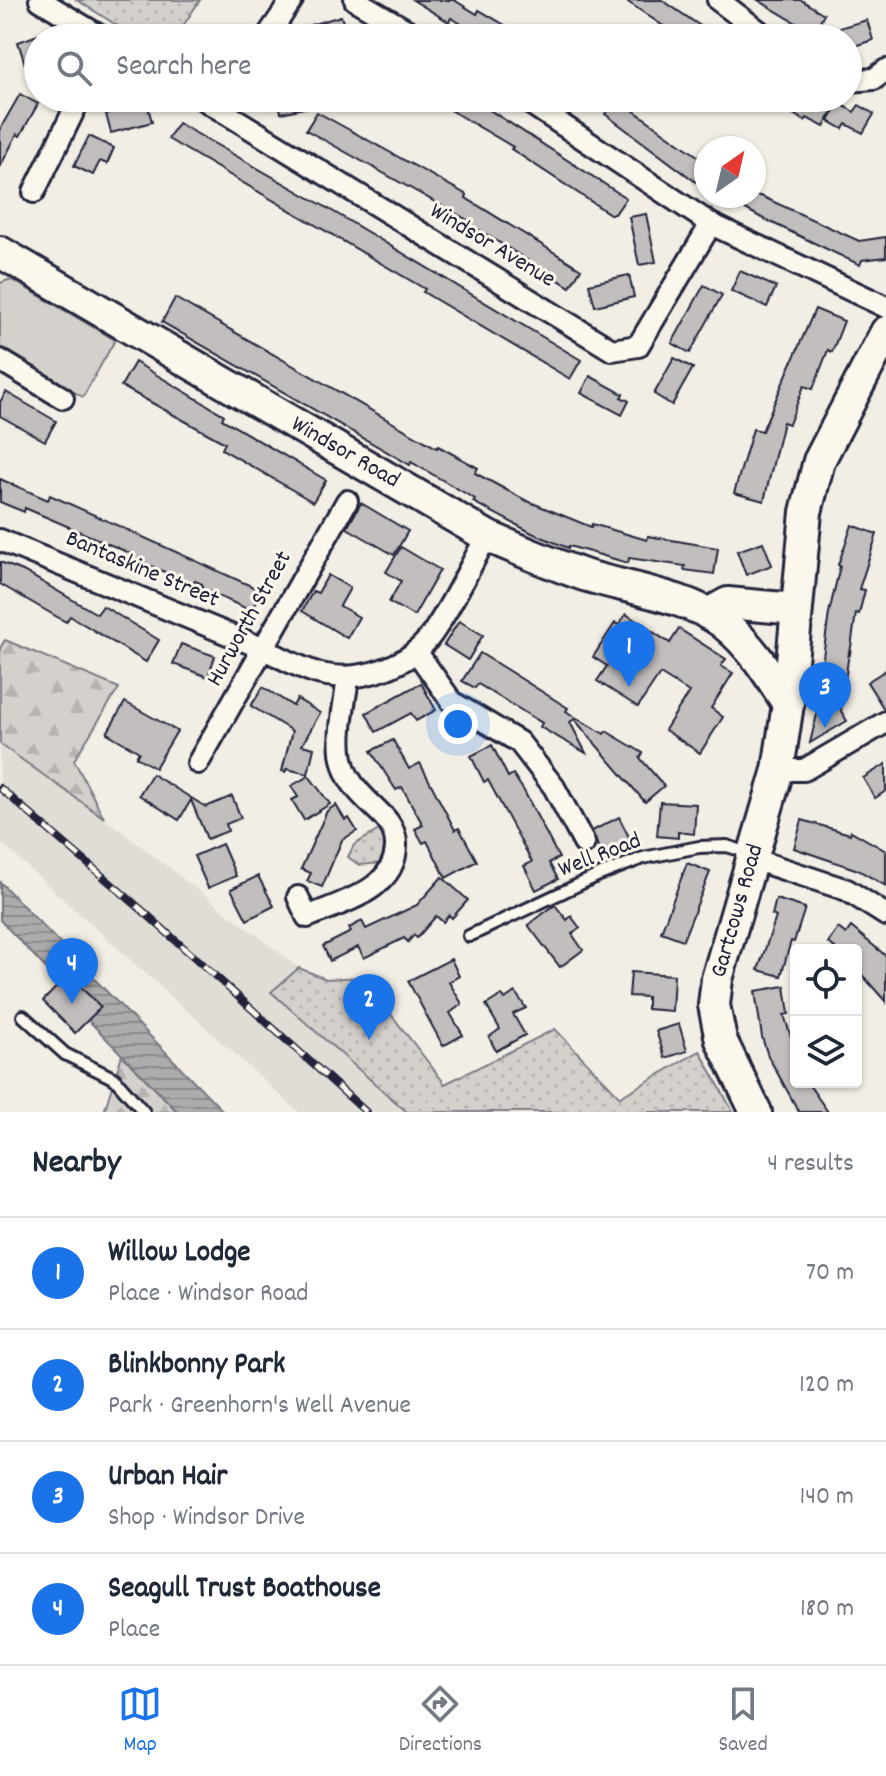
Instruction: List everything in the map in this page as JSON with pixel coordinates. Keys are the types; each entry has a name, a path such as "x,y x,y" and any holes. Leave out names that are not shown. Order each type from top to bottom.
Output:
{"street":[{"path":"40,0 80,24"},
{"path":"276,24 292,0"},
{"path":"355,0 396,24"},
{"path":"718,0 750,24"},
{"path":"862,80 874,79 886,70"},
{"path":"34,192 73,112"},
{"name":"Windsor Avenue","path":"233,112 612,350 638,346 711,224"},
{"path":"543,112 711,224 886,307"},
{"name":"Windsor Road","path":"0,252 487,536 584,575 679,601 708,614 742,640 788,704"},
{"name":"Gartcows Road","path":"756,1112 721,1040 714,1005 722,959 778,770 788,704 806,512 819,461 886,332"},
{"path":"0,360 63,398"},
{"name":"Hurworth Street","path":"198,763 347,501"},
{"path":"298,897 307,917 377,886 389,872 396,857 396,838 387,820 351,782 343,763 341,741 348,677 397,664 432,635 487,536"},
{"name":"Bantaskine Street","path":"0,540 291,663 321,674 348,677"},
{"path":"708,614 728,603 796,609"},
{"path":"416,651 452,702 519,742 554,787 584,843"},
{"path":"778,770 804,770 886,722"},
{"path":"753,857 847,890 886,915"}],"lane":[{"name":"Well Road","path":"469,936 599,875 643,858 699,847 727,846 753,857"},
{"path":"23,1016 65,1054 115,1079 144,1112"}],"shaded area":[{"path":"0,744 104,818 299,968 272,992 407,1112 299,1112 0,842"},
{"path":"0,882 224,1112 178,1112 88,1020 100,1007 69,975 60,983 0,920"}],"green space":[{"path":"77,0 200,0 184,24 115,24"},
{"path":"8,280 115,340 83,397 0,349 0,283"},
{"path":"5,640 119,688 74,760 104,818 0,744 0,648"},
{"path":"379,830 385,839 382,863 359,865 348,857 354,845"},
{"path":"299,968 326,979 362,977 445,1084 555,1029 620,1097 700,1051 733,1112 407,1112 271,992"},
{"path":"122,1055 178,1112 104,1112"}],"building":[{"path":"413,0 454,0 477,14 479,10 503,24 461,24 451,18 449,22"},
{"path":"625,0 662,0 697,24 660,24"},
{"path":"758,0 801,0 824,14 818,24 798,24"},
{"path":"341,16 344,24 314,24"},
{"path":"867,20 873,40 862,44 862,24 853,24"},
{"path":"24,40 24,61 18,42"},
{"path":"20,94 24,96 24,112 34,112 20,136 17,134 0,167 0,129"},
{"path":"862,107 874,114 863,133 846,124 843,129 829,121 834,112 862,112"},
{"path":"149,112 152,122 111,133 106,114"},
{"path":"317,112 467,195 466,198 581,269 570,287 469,221 306,130"},
{"path":"454,112 493,112 626,198 615,214 610,214 511,149 513,147"},
{"path":"636,112 694,153 694,181 605,114"},
{"path":"790,112 832,112 824,127 807,118 805,121"},
{"path":"178,123 324,206 581,360 570,379 423,292 425,289 168,139"},
{"path":"89,136 114,148 107,164 100,161 93,175 74,166"},
{"path":"766,198 859,241 886,237 886,257 862,260 860,265 744,208 766,208"},
{"path":"646,214 656,262 639,265 629,217"},
{"path":"740,271 776,287 767,307 731,291"},
{"path":"629,275 634,297 595,306 589,284"},
{"path":"704,285 722,295 690,353 672,343"},
{"path":"175,298 437,448 478,468 475,473 525,500 591,527 592,524 647,540 648,536 718,548 714,574 684,570 685,566 629,558 628,563 568,548 532,533 162,322"},
{"path":"815,309 844,321 832,352 828,350 813,389 804,386 789,424 783,422 764,501 734,493 753,429 762,431"},
{"path":"674,358 693,368 672,405 654,394"},
{"path":"135,362 224,415 222,419 326,480 313,502 222,449 225,443 121,386"},
{"path":"590,376 623,394 621,397 629,401 622,415 581,393"},
{"path":"6,392 56,421 45,441 0,416 0,402"},
{"path":"0,479 48,500 50,495 260,590 252,611 202,589 202,584 195,581 193,584 160,570 131,557 132,554 25,508 24,512 0,502"},
{"path":"361,503 408,531 394,555 347,528"},
{"path":"852,525 877,534 859,589 865,590 859,614 856,613 841,711 847,721 810,743 820,702 817,701 838,565"},
{"path":"763,542 772,565 746,575 737,551"},
{"path":"401,547 440,570 414,616 389,602 401,581 386,572"},
{"path":"0,562 23,571 97,614 103,606 159,640 146,662 70,616 66,622 0,584"},
{"path":"328,575 350,588 340,606 359,617 347,638 302,611 313,591 318,593"},
{"path":"626,614 670,643 679,629 726,659 721,666 733,673 711,708 723,717 700,753 665,730 689,692 660,674 638,707 597,681 607,666 593,657 615,623 619,625"},
{"path":"459,621 483,635 468,660 444,645"},
{"path":"181,644 215,656 208,677 173,664"},
{"path":"480,653 568,708 566,711 576,718 570,722 586,753 540,727 542,723 478,684 475,688 462,681"},
{"path":"886,670 886,709 884,709 867,682"},
{"path":"421,683 436,710 416,721 411,713 376,732 366,713"},
{"path":"263,687 293,706 297,699 320,713 302,745 314,748 308,774 287,769 282,771 292,731 251,706"},
{"path":"125,702 177,731 155,768 136,757 139,752 107,733"},
{"path":"577,718 643,753 640,758 664,786 645,802 575,720"},
{"path":"393,740 409,769 420,763 455,830 459,828 477,861 446,878 427,841 423,843 415,829 423,825 402,787 396,790 371,751"},
{"path":"492,745 508,777 513,774 524,791 559,858 549,863 558,879 536,890 524,866 532,862 488,780 484,782 471,756"},
{"path":"886,764 886,791 875,798 863,778"},
{"path":"152,774 206,807 232,796 241,818 226,824 228,831 207,839 191,800 179,820 139,795"},
{"path":"309,776 330,804 304,820 292,800 298,797 291,786"},
{"path":"660,802 696,804 694,834 678,832 678,838 657,836"},
{"path":"336,805 345,820 349,818 357,831 342,840 322,887 307,881 311,873 301,869 327,811"},
{"path":"619,817 630,839 601,854 592,831"},
{"path":"802,820 850,834 851,831 886,851 886,886 858,870 794,848"},
{"path":"222,844 236,876 208,888 194,856"},
{"path":"687,863 710,872 683,940 661,932"},
{"path":"258,876 274,906 247,920 231,889"},
{"path":"442,877 468,900 452,918 449,915 443,922 436,916 417,938 414,935 408,942 404,938 364,958 358,947 330,961 323,946 351,932 349,928 362,921 366,929 417,905"},
{"path":"776,899 805,908 781,976 758,970 776,917 772,915"},
{"path":"555,905 567,920 571,916 580,928 572,934 583,950 560,967 528,925"},
{"path":"851,927 886,956 886,1002 862,975 862,944 828,943 838,928 846,934"},
{"path":"451,959 459,976 449,982 462,1004 450,1013 463,1035 443,1046 408,981"},
{"path":"631,972 674,975 672,1011 647,1009 647,997 629,996"},
{"path":"68,975 101,1007 75,1033 43,1001"},
{"path":"785,986 789,1014 784,1015 790,1034 790,1088 811,1088 828,1112 799,1112 768,1056 755,991"},
{"path":"515,992 526,1008 513,1014 525,1035 496,1051 489,1037 500,1029 486,1005 502,995 505,999"},
{"path":"679,1024 687,1051 665,1058 656,1031"}],"railway":[{"path":"0,788 143,911 366,1112"}],"place":[{"name":"Willow Lodge","path":"629,687"},
{"name":"Urban Hair","path":"825,728"},
{"name":"Seagull Trust Boathouse","path":"72,1004"},
{"name":"Blinkbonny Park","path":"369,1040"}]}
